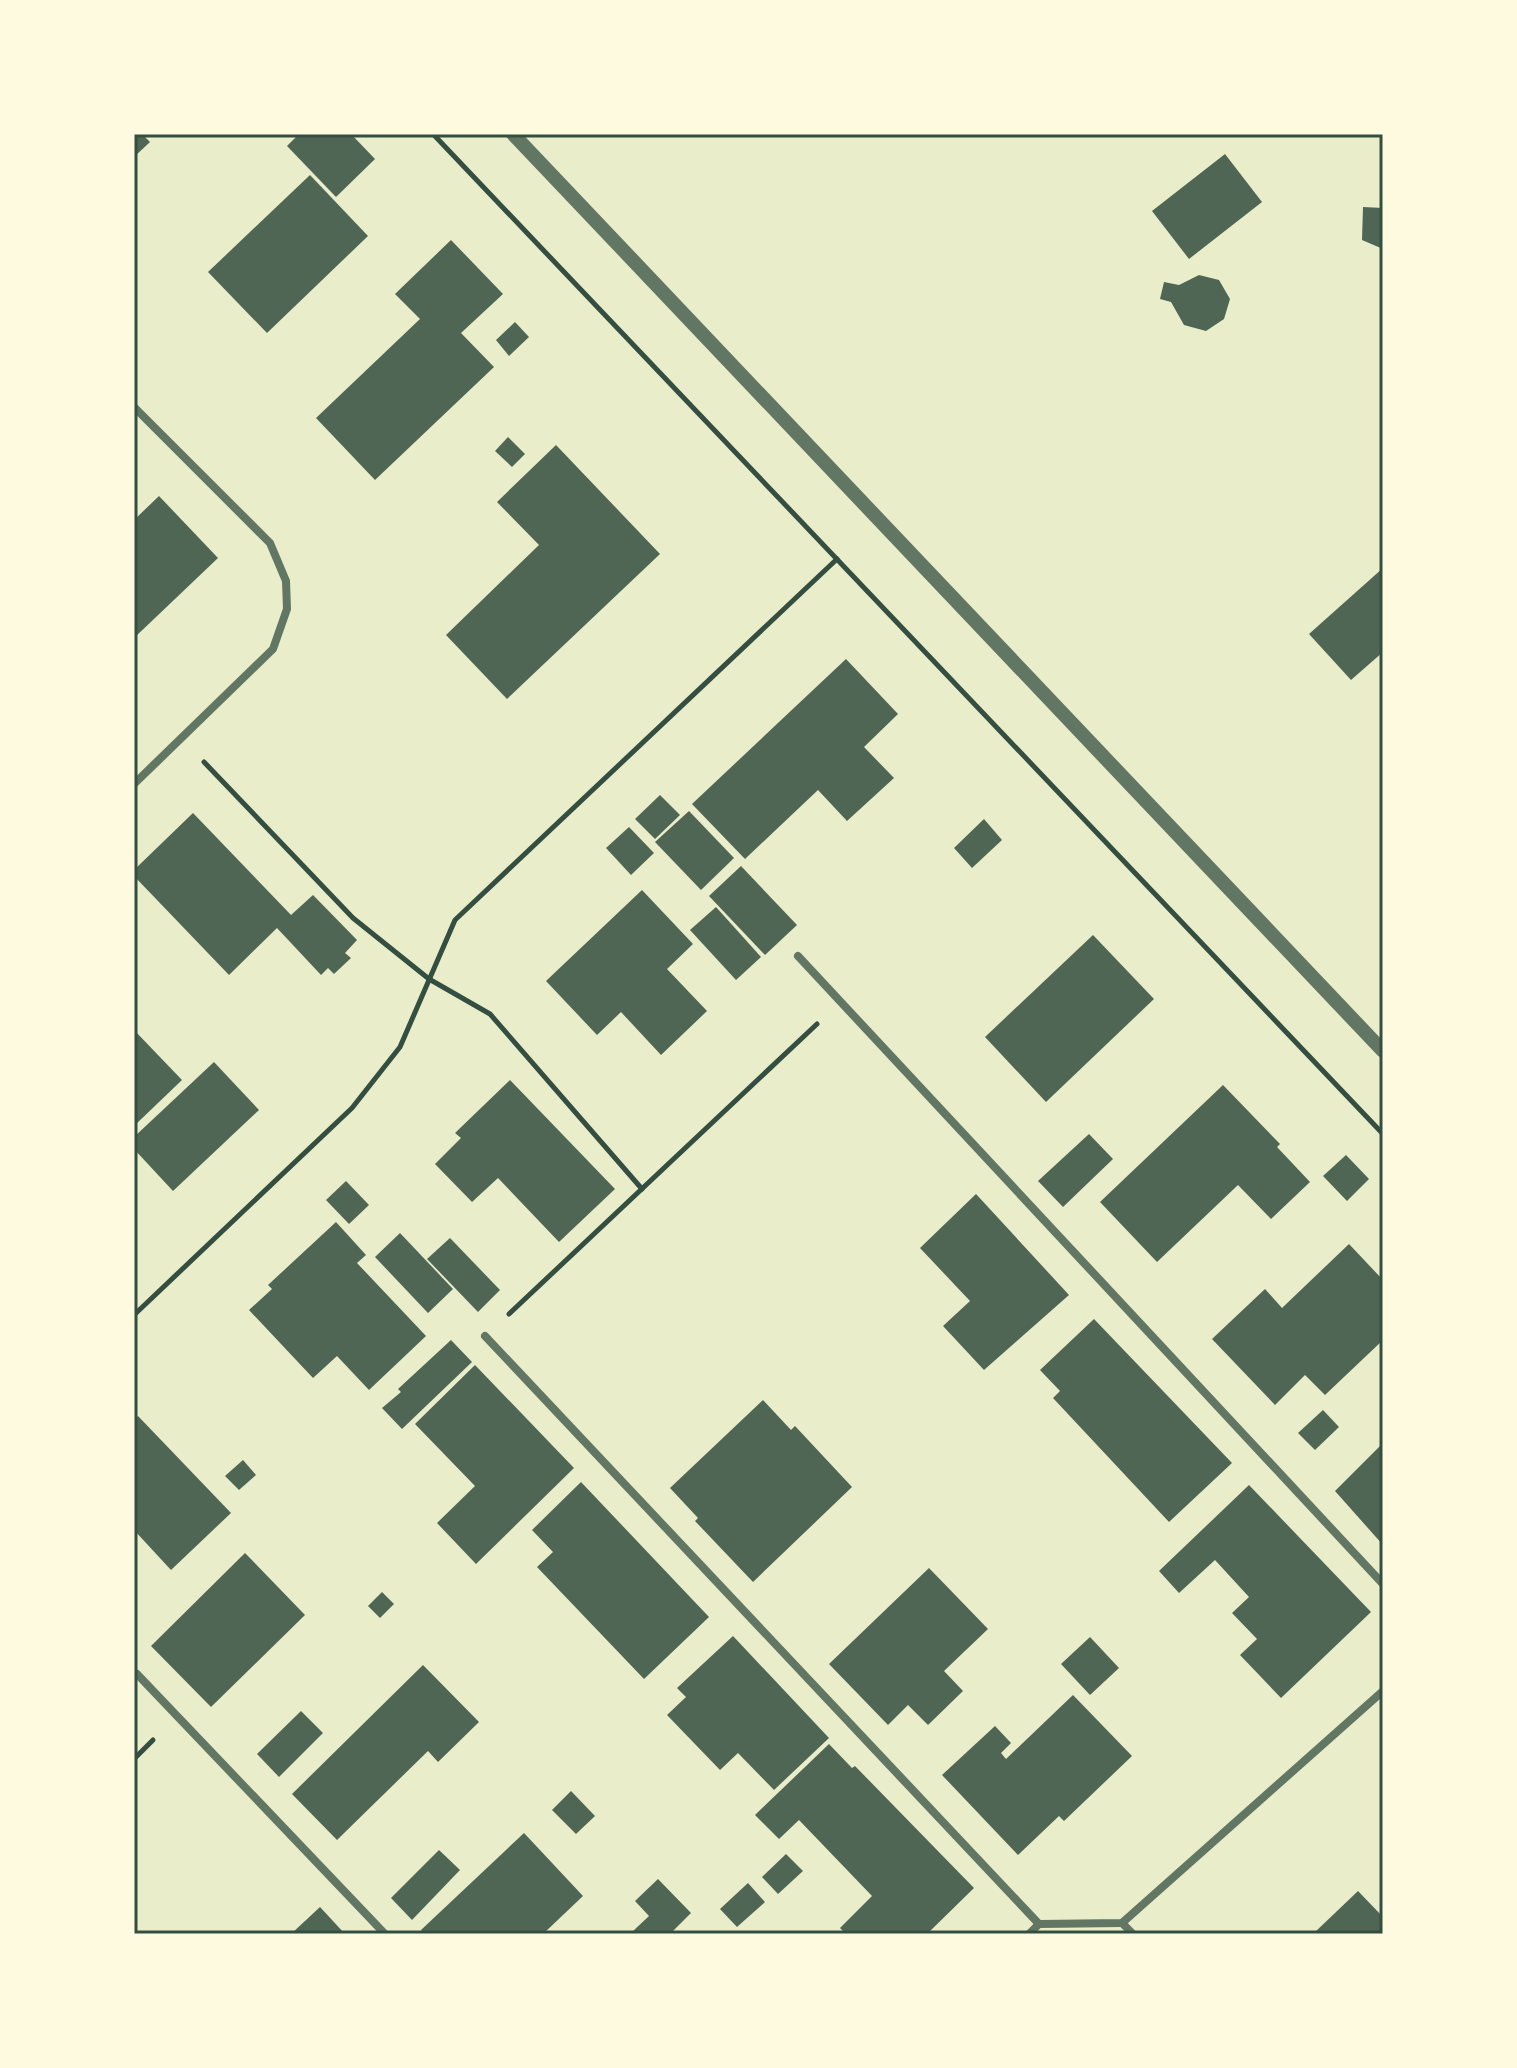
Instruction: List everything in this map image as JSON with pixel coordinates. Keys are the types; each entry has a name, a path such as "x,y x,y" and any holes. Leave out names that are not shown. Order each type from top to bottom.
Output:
{"street":[{"path":"513,134 1383,1051"},
{"path":"134,407 270,543 286,581 287,609 273,649 134,784"},
{"path":"798,956 1383,1584"},
{"path":"485,1336 1039,1924"},
{"path":"137,1674 385,1934"},
{"path":"1029,1934 1039,1924 1122,1923 1383,1691"},
{"path":"1122,1923 1133,1934"}],"path":[{"path":"433,134 1383,1134"},
{"path":"134,1315 352,1108 400,1047 455,920 837,559"},
{"path":"181,738 353,918 429,979 490,1014 642,1189"},
{"path":"485,1336 841,1002"}],"building":[{"path":"134,134 142,134 150,142 134,157"},
{"path":"299,134 351,134 375,159 336,197 287,146"},
{"path":"1225,154 1262,202 1189,259 1152,211"},
{"path":"310,175 368,236 267,333 208,272"},
{"path":"1363,207 1383,208 1383,249 1362,240"},
{"path":"451,240 503,294 461,333 494,367 375,480 316,418 420,319 395,294"},
{"path":"1199,275 1219,280 1230,299 1224,319 1206,331 1184,325 1171,302 1160,299 1164,282 1179,285"},
{"path":"515,322 529,337 509,356 496,340"},
{"path":"508,437 525,454 512,467 495,451"},
{"path":"556,445 660,554 507,699 446,635 539,545 497,502"},
{"path":"159,496 218,558 134,638 134,520"},
{"path":"1383,568 1383,652 1351,680 1309,634"},
{"path":"846,659 898,714 864,747 894,778 847,821 818,790 745,859 692,804"},
{"path":"660,795 680,815 655,839 635,819"},
{"path":"689,811 734,858 701,890 655,842"},
{"path":"193,813 291,915 313,895 357,940 345,953 351,958 334,974 328,968 321,975 277,928 229,975 134,876 134,870"},
{"path":"984,819 1002,840 972,868 954,848"},
{"path":"629,827 654,853 631,875 606,848"},
{"path":"741,866 797,925 765,955 709,896"},
{"path":"642,890 693,944 667,969 707,1011 661,1055 621,1012 597,1035 546,981"},
{"path":"716,907 761,957 736,980 690,930"},
{"path":"1093,935 1154,999 1046,1102 985,1037"},
{"path":"134,1030 182,1080 134,1126"},
{"path":"214,1062 259,1110 173,1191 134,1149 134,1137"},
{"path":"510,1080 615,1189 559,1242 498,1178 472,1202 435,1164 461,1138 455,1133"},
{"path":"1223,1085 1280,1144 1277,1147 1310,1182 1271,1219 1238,1185 1157,1262 1100,1202"},
{"path":"1089,1134 1113,1159 1063,1207 1038,1181"},
{"path":"1346,1155 1369,1179 1347,1201 1323,1176"},
{"path":"346,1181 369,1205 349,1224 326,1200"},
{"path":"976,1194 1069,1295 984,1370 943,1326 970,1301 920,1248"},
{"path":"336,1222 366,1255 357,1263 426,1336 369,1390 337,1356 313,1378 249,1310 272,1289 268,1285"},
{"path":"400,1233 453,1289 428,1313 375,1257"},
{"path":"450,1238 500,1290 478,1312 427,1259"},
{"path":"1349,1244 1383,1280 1383,1340 1325,1395 1305,1375 1275,1405 1212,1339 1265,1289 1282,1308"},
{"path":"1094,1319 1232,1463 1169,1522 1053,1398 1060,1391 1040,1370"},
{"path":"451,1340 472,1362 402,1429 382,1408"},
{"path":"475,1365 574,1468 476,1564 437,1523 475,1486 415,1424"},
{"path":"763,1400 791,1430 795,1426 852,1487 753,1582 695,1521 698,1518 670,1488"},
{"path":"1323,1410 1339,1427 1315,1450 1298,1433"},
{"path":"138,1416 231,1513 171,1570 134,1530 134,1420"},
{"path":"1381,1445 1383,1447 1383,1545 1335,1491"},
{"path":"243,1460 256,1475 239,1490 225,1476"},
{"path":"581,1482 709,1617 644,1679 537,1567 553,1552 532,1530"},
{"path":"1249,1485 1371,1612 1281,1698 1240,1655 1257,1639 1232,1613 1249,1597 1215,1560 1179,1593 1159,1571"},
{"path":"245,1553 305,1615 211,1707 151,1646"},
{"path":"929,1568 988,1629 944,1671 963,1691 928,1725 908,1705 888,1725 829,1664"},
{"path":"382,1592 394,1604 380,1618 368,1606"},
{"path":"733,1636 829,1738 774,1790 738,1753 720,1770 667,1715 686,1697 677,1688"},
{"path":"1090,1637 1119,1668 1090,1695 1061,1664"},
{"path":"423,1665 479,1722 438,1762 428,1751 337,1840 292,1794"},
{"path":"1073,1695 1132,1756 1064,1821 1059,1816 1018,1855 942,1775 995,1726 1011,1743 1001,1753 1006,1759"},
{"path":"301,1711 323,1733 279,1777 257,1754"},
{"path":"829,1744 852,1768 855,1766 974,1888 927,1934 846,1934 840,1928 872,1896 799,1820 779,1839 755,1815"},
{"path":"571,1791 595,1816 576,1834 552,1810"},
{"path":"524,1833 583,1896 543,1934 424,1934 421,1930"},
{"path":"439,1850 460,1870 412,1920 391,1898"},
{"path":"786,1854 803,1871 778,1894 762,1877"},
{"path":"658,1879 691,1913 670,1934 634,1934 632,1932 649,1916 635,1901"},
{"path":"748,1883 765,1902 737,1927 720,1909"},
{"path":"1358,1891 1383,1917 1383,1934 1313,1934"},
{"path":"320,1907 345,1934 291,1934"}]}
